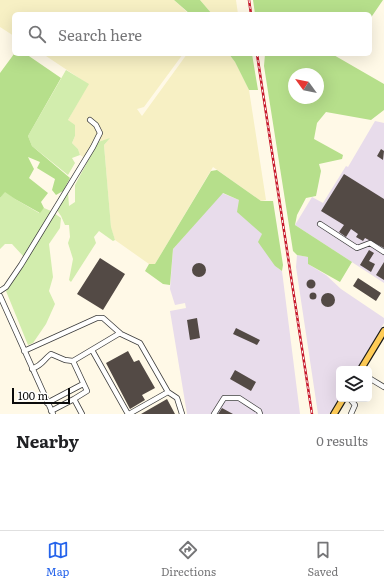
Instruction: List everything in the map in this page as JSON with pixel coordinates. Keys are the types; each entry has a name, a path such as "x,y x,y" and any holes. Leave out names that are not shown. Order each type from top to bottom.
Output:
{"main road":[{"path":"363,366 384,331"},
{"path":"334,414 341,402"}],"street":[{"path":"0,291 6,287 21,266 93,147 100,133 96,125 90,120"},
{"path":"320,224 356,248 370,243 384,252"},
{"path":"0,296 52,413 86,392 73,361"},
{"path":"24,351 97,318 103,318 120,333 140,343 168,392 177,398 182,414"},
{"path":"32,369 43,364 46,358 51,354 65,360 73,361 120,333"},
{"path":"92,350 129,414 168,392"},
{"path":"372,380 384,387"},
{"path":"47,403 83,384"},
{"path":"214,414 224,398 239,398 260,411 260,414"},
{"path":"74,399 82,414"},
{"path":"351,414 355,405 352,402"}],"shaded area":[{"path":"0,0 174,0 187,12 12,12 12,35 0,27"},
{"path":"200,0 236,0 238,12 210,12"},
{"path":"46,56 182,56 144,107 137,109 142,116 186,56 230,56 249,90 266,200 261,201 213,167 155,264 149,264 115,240 111,228 104,145 109,139 98,142 88,160 80,155 78,149 72,143 75,136 68,120 88,84"},
{"path":"375,121 384,123 384,283 295,225 312,197 323,203 346,166 348,167"},
{"path":"222,193 239,200 254,225 262,234 275,266 282,271 300,414 187,414 170,311 186,308 185,303 175,305 170,289 173,249"},
{"path":"297,255 308,257 308,264 326,275 341,289 384,318 384,323 359,366 336,366 336,402 329,414 318,414 296,267"}],"green space":[{"path":"174,0 200,0 210,12 188,12"},
{"path":"253,0 383,0 372,16 372,12 255,12"},
{"path":"13,56 29,56 61,78 28,136 32,146 70,178 63,191 56,195 52,190 55,179 37,168 40,162 28,157 34,169 29,178 48,193 41,202 44,208 40,213 5,192 0,198 0,73"},
{"path":"230,56 252,56 258,90 249,90"},
{"path":"265,56 335,56 384,84 384,110 371,120 326,112 317,123 314,139 343,155 342,159 319,164 321,171 316,196 306,198 297,215 295,225 352,262 340,282 308,264 308,257 297,255 293,251 264,66"},
{"path":"66,70 89,84 68,120 75,125 75,136 72,143 78,149 80,155 72,158 75,163 68,175 32,146 28,136"},
{"path":"110,138 104,145 111,227 115,240 113,241 99,231 94,237 96,243 71,282 69,280 73,259 68,243 70,237 69,225 65,225 57,210 68,192 69,206 75,202 75,185 98,142"},
{"path":"217,170 261,201 273,201 283,265 282,271 275,266 258,242 262,234 237,212 239,200 223,193 173,249 170,285 163,284 145,271 149,264 155,264 211,171"},
{"path":"5,191 15,199 39,213 44,208 51,211 24,257 12,244 5,244 0,249 0,198"},
{"path":"54,213 61,218 60,228 49,244 53,277 49,291 55,304 46,324 33,343 28,345 6,291 18,274"}],"building":[{"path":"381,149 384,151 383,160 377,156"},
{"path":"344,174 384,199 384,248 365,238 363,241 356,237 358,234 351,229 346,237 339,232 344,225 321,211"},
{"path":"369,250 374,253 369,261 375,264 371,272 360,265"},
{"path":"100,258 125,274 103,310 77,294"},
{"path":"384,262 384,280 376,275"},
{"path":"196,263 202,263 206,267 206,273 202,277 196,277 192,273 192,267"},
{"path":"358,278 381,293 376,301 353,286"},
{"path":"311,279 316,284 311,289 306,284"},
{"path":"313,292 316,293 316,299 313,300 310,299 309,296 310,293"},
{"path":"325,293 331,293 335,297 335,303 331,307 325,307 321,303 321,297"},
{"path":"197,318 200,338 190,340 187,320"},
{"path":"236,328 260,340 257,345 233,334"},
{"path":"128,351 134,362 139,360 155,388 142,395 145,400 130,409 106,363"},
{"path":"235,370 256,382 251,391 230,379"},
{"path":"167,399 175,414 141,414"},
{"path":"222,408 233,414 218,414"}],"railway":[{"path":"249,0 251,12"},
{"path":"257,56 312,414"}]}
